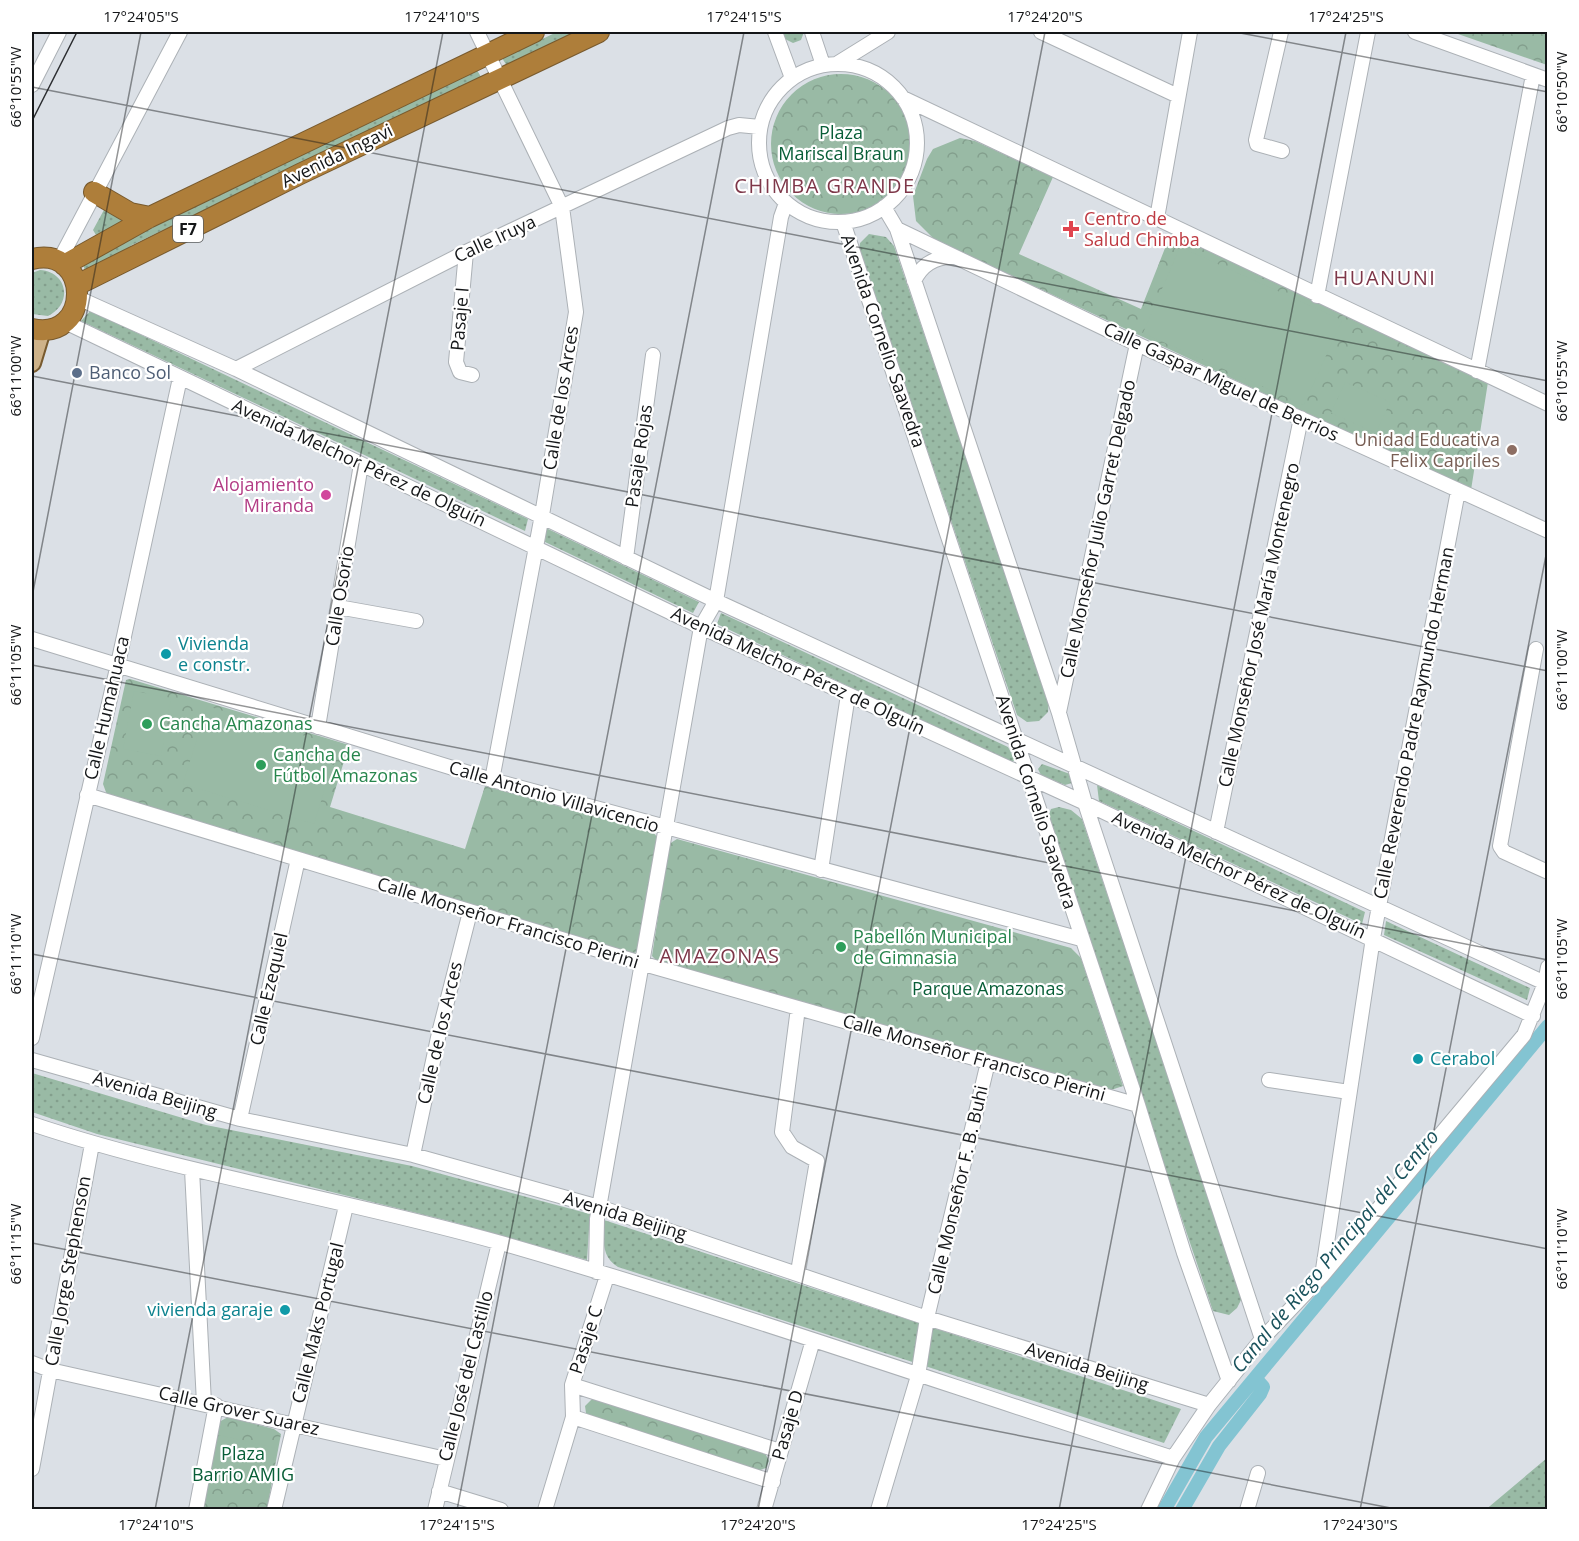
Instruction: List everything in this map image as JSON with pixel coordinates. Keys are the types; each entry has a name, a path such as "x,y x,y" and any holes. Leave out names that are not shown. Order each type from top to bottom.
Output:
{"highway":[{"name":"Avenida Ingavi","path":"62,263 150,217 534,32"},
{"name":"Avenida Ingavi","path":"77,292 300,174 599,32"},
{"path":"94,192 130,213 150,217"},
{"path":"32,259 46,257 62,263 72,273 77,292 73,312 65,322 54,328 37,329"}],"main road":[{"path":"32,363 37,329"}],"street":[{"path":"32,85 59,32"},
{"path":"62,263 94,192 180,32"},
{"name":"Calle de los Arces","path":"477,32 562,207 576,312 542,515 534,547 492,780"},
{"path":"775,32 792,78"},
{"path":"812,32 823,65"},
{"path":"838,63 888,32"},
{"path":"1041,32 1178,96"},
{"path":"1157,218 1190,32"},
{"path":"1281,32 1256,140 1257,144 1262,147 1282,151"},
{"path":"1317,296 1368,32"},
{"path":"1415,32 1548,80"},
{"path":"838,63 875,73 903,98 914,123 916,150 906,182 884,207 872,215 843,222 818,220 786,203 769,183 758,145 760,127 773,98 792,78 823,65 838,63"},
{"path":"1477,371 1533,75"},
{"path":"903,98 1548,404"},
{"name":"Calle Iruya","path":"236,369 466,252 728,128 740,124 760,127"},
{"path":"716,601 781,217 786,203"},
{"path":"884,207 897,229 1059,713 1085,803 1262,1339"},
{"name":"Avenida Cornelio Saavedra","path":"843,222 1137,1105 1184,1253 1229,1381"},
{"name":"Calle Gaspar Miguel de Berrios","path":"897,229 1137,344 1548,531"},
{"name":"Pasaje I","path":"466,252 456,362 460,372 472,375"},
{"path":"914,281 918,272 933,260 954,257"},
{"name":"Avenida Melchor Pérez de Olguín","path":"77,292 716,601 1545,983"},
{"name":"Avenida Melchor Pérez de Olguín","path":"65,322 701,627 1028,779 1085,803 1373,939 1540,1010"},
{"name":"Calle Monseñor Julio Garret Delgado","path":"1059,713 1137,344"},
{"name":"Pasaje Rojas","path":"626,558 653,355"},
{"name":"Calle Humahuaca","path":"32,1038 118,664 180,378"},
{"name":"Calle Monseñor José María Montenegro","path":"1216,832 1301,418"},
{"name":"Calle Osorio","path":"318,727 361,464"},
{"name":"Calle Reverendo Padre Raymundo Herman","path":"1322,1276 1373,939 1458,491"},
{"name":"Pasaje C","path":"545,1509 573,1417 572,1385 601,1274 599,1206 644,964 664,828 701,627 716,601"},
{"path":"338,607 416,621"},
{"name":"Calle Antonio Villavicencio","path":"32,639 492,780 1081,939"},
{"path":"1536,649 1500,846 1504,852 1548,873"},
{"path":"821,870 848,695"},
{"name":"Calle Monseñor Francisco Pierini","path":"87,795 644,964 1137,1105"},
{"name":"Calle Ezequiel","path":"240,1119 298,859"},
{"name":"Calle de los Arces","path":"413,1155 439,1033 470,912"},
{"path":"1148,1509 1173,1458 1209,1405 1262,1339 1322,1276 1524,1035 1540,1010 1548,967"},
{"path":"798,1008 782,1132 792,1147 817,1161 798,1272"},
{"name":"Avenida Beijing","path":"32,1060 240,1119 413,1155 599,1206 798,1272 927,1318 1209,1405"},
{"name":"Calle Monseñor F. B. Buhi","path":"878,1509 918,1376 927,1318 988,1062"},
{"path":"1269,1080 1349,1092"},
{"path":"32,1124 92,1144 192,1170 499,1243 813,1340 1173,1458"},
{"name":"Calle Jorge Stephenson","path":"32,1468 92,1144"},
{"path":"192,1170 210,1404 195,1509"},
{"name":"Calle Maks Portugal","path":"274,1509 346,1206"},
{"name":"Calle José del Castillo","path":"435,1509 499,1243"},
{"name":"Pasaje D","path":"764,1509 813,1340"},
{"name":"Calle Grover Suarez","path":"32,1363 50,1370 210,1404 446,1459"},
{"path":"572,1385 780,1451"},
{"path":"573,1417 773,1482"},
{"path":"1247,1509 1258,1473"},
{"path":"439,1491 501,1509"}],"green space":[{"path":"557,32 578,32 507,66 502,58"},
{"path":"783,32 804,32 801,40 793,43 785,39"},
{"path":"1451,32 1547,32 1547,65 1458,34"},
{"path":"477,70 481,77 132,245 86,276 82,259"},
{"name":"Plaza Mariscal Braun","path":"841,74 868,79 890,95 906,117 911,144 906,171 890,193 868,209 841,214 814,209 792,193 776,171 771,144 776,117 792,95 814,79"},
{"path":"960,138 975,141 1053,177 1019,254 1141,309 1171,233 1488,382 1471,490 935,240 916,221 913,196 933,149"},
{"path":"105,208 122,222 96,235 93,230"},
{"path":"869,234 886,237 894,246 1049,700 1048,712 1039,721 1027,722 1017,715 859,249 860,243"},
{"path":"1180,247 1342,320 1304,405 1143,333"},
{"path":"40,270 57,276 64,289 61,304 48,316 32,314 32,273"},
{"path":"93,308 133,331 528,519 525,531 81,321"},
{"path":"1345,382 1390,402 1376,433 1331,413"},
{"path":"546,528 699,602 693,613 545,542"},
{"path":"721,613 1008,747 1015,760 1010,763 717,624"},
{"path":"130,679 349,745 330,807 465,849 485,786 653,832 657,837 638,951 633,954 107,795 103,784 126,680"},
{"name":"Cancha Amazonas","path":"134,691 171,698 161,756 123,749"},
{"name":"Cancha de Fútbol Amazonas","path":"207,706 338,746 314,824 183,784"},
{"path":"1042,764 1070,774 1072,783 1065,785 1041,775 1038,769"},
{"path":"1097,785 1365,912 1362,924 1099,801"},
{"path":"1059,807 1071,810 1082,819 1242,1298 1237,1308 1229,1315 1213,1311 1047,819 1051,809"},
{"name":"Parque Amazonas","path":"677,839 1071,948 1081,958 1123,1086 1111,1090 657,961 652,956 669,844"},
{"path":"1386,921 1530,988 1527,1000 1384,935"},
{"path":"32,1073 206,1125 412,1166 590,1214 587,1260 453,1222 97,1134 32,1112"},
{"path":"604,1220 1181,1409 1164,1443 618,1267 608,1258 606,1252"},
{"path":"595,1396 765,1453 769,1461 766,1468 757,1471 593,1419 586,1413 585,1406"},
{"name":"Plaza Barrio AMIG","path":"228,1417 274,1429 281,1434 267,1509 201,1510 219,1422"},
{"path":"219,1435 276,1448 268,1485 210,1473"},
{"path":"1547,1458 1547,1509 1486,1509 1490,1506"}],"waterway":[{"name":"Canal de Riego Principal del Centro","path":"1164,1510 1206,1437 1548,1026"},
{"path":"1182,1510 1219,1446 1260,1394 1263,1387 1255,1378"}],"tram line":[{"path":"32,121 77,32"}],"place":[{"name":"Centro de Salud Chimba","path":"1071,229"},
{"name":"Banco Sol","path":"77,373"},
{"name":"Unidad Educativa Felix Capriles","path":"1512,450"},
{"name":"Alojamiento Miranda","path":"326,495"},
{"name":"Vivienda e constr.","path":"166,654"},
{"name":"Cancha Amazonas","path":"147,724"},
{"name":"Cancha de Fútbol Amazonas","path":"261,765"},
{"name":"Pabellón Municipal de Gimnasia","path":"841,947"},
{"name":"Cerabol","path":"1418,1059"},
{"name":"vivienda garaje","path":"285,1310"}],"district":[{"name":"CHIMBA GRANDE","path":"825,186"},
{"name":"HUANUNI","path":"1385,278"},
{"name":"AMAZONAS","path":"720,956"}]}
